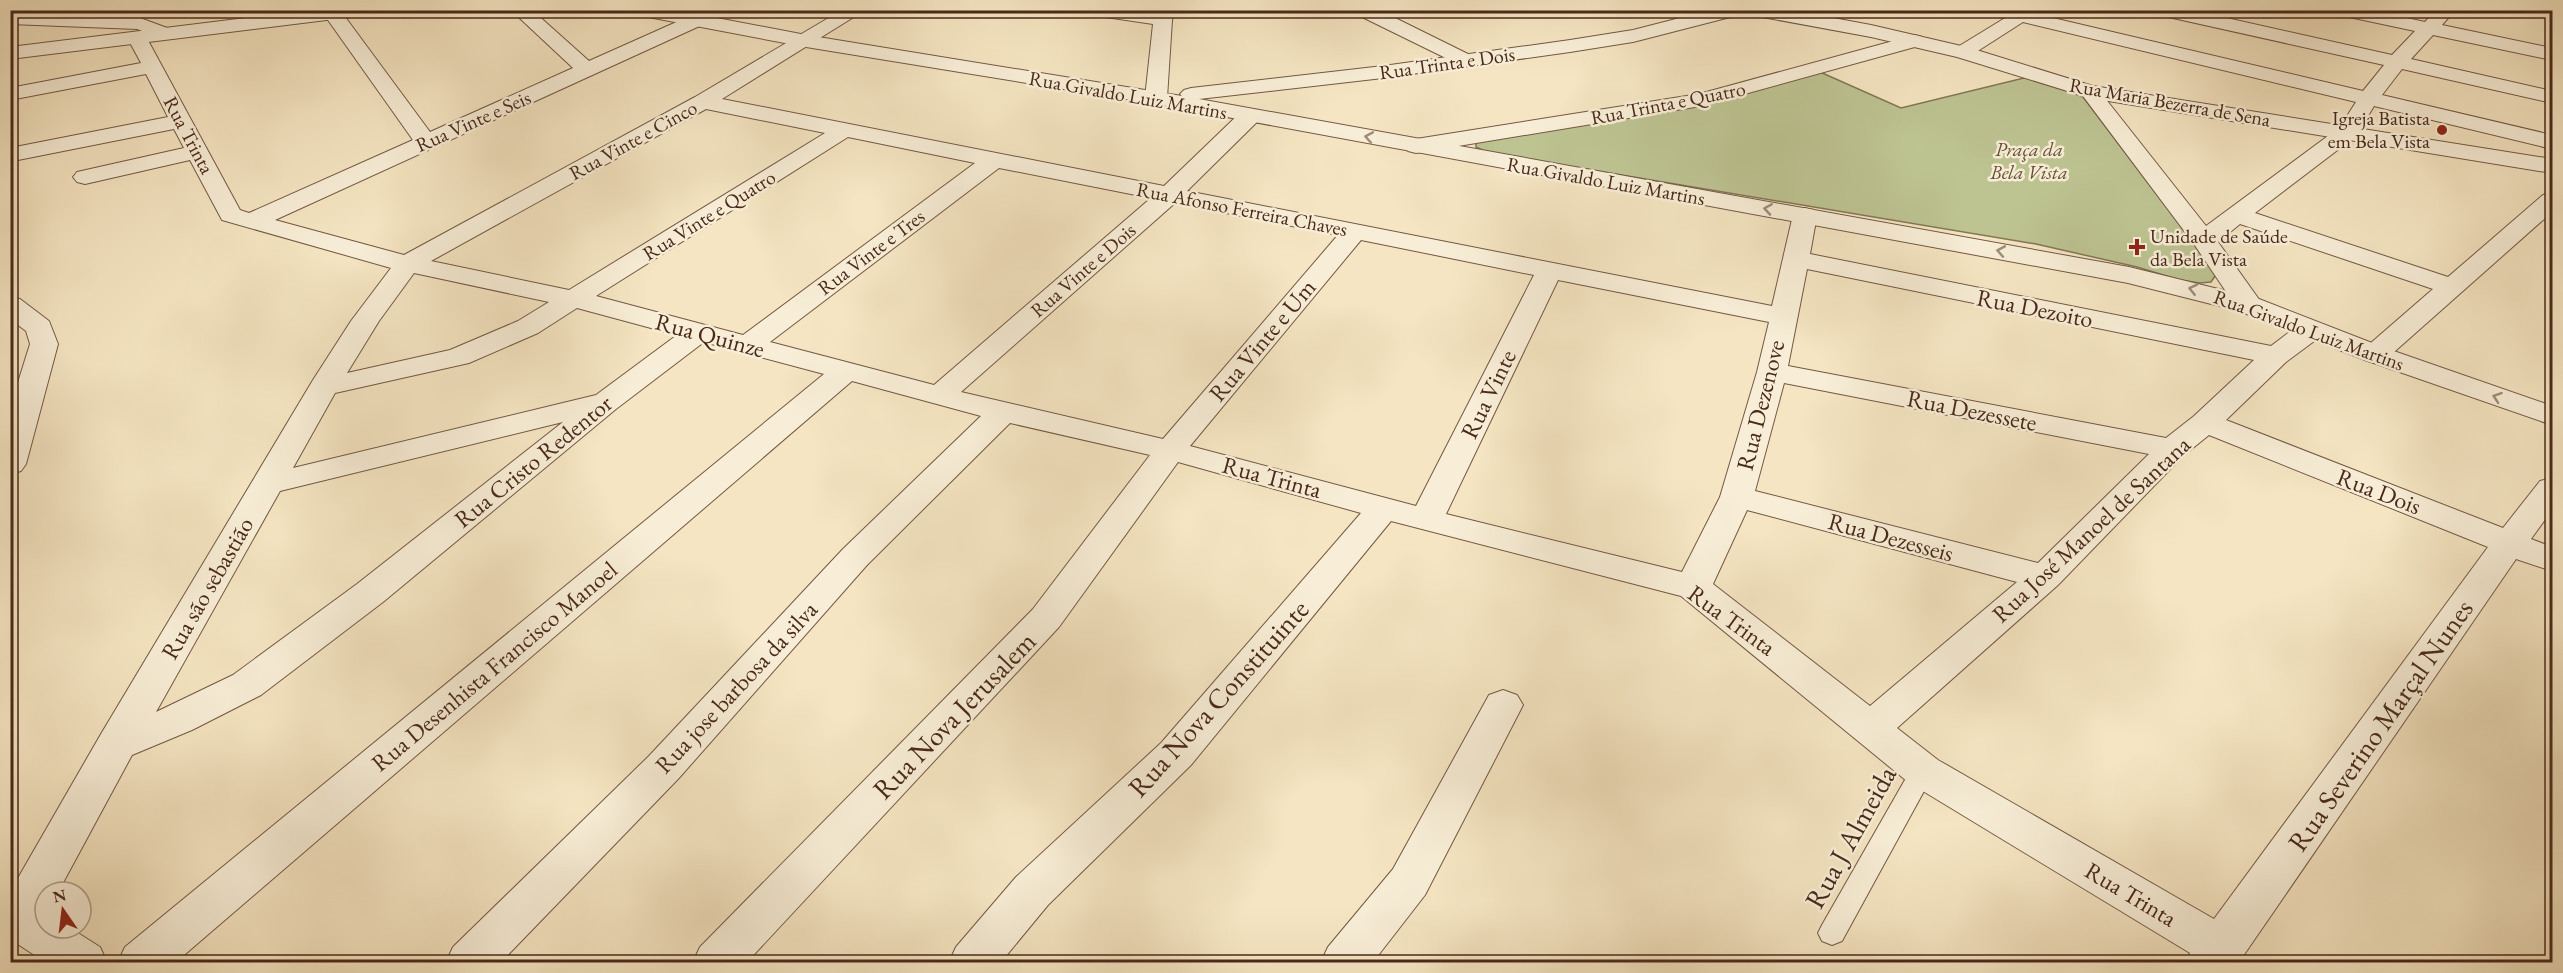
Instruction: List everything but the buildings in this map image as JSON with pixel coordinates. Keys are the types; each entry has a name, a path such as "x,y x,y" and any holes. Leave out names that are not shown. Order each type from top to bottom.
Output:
{"street":[{"path":"10,53 359,10"},
{"path":"520,10 587,70"},
{"name":"Rua Givaldo Luiz Martins","path":"643,10 806,41 1156,98 1633,187 1805,215 2129,275 2249,304 2375,354 2553,416"},
{"name":"Rua Vinte e Cinco","path":"407,264 703,102 856,10"},
{"path":"1098,10 1165,15 1156,98"},
{"name":"Rua Trinta e Dois","path":"1156,98 1467,61 1633,36 1735,10"},
{"name":"Rua Maria Bezerra de Sena","path":"1757,10 1963,52 2090,92 2553,166"},
{"path":"1995,10 2025,14 2553,142"},
{"path":"2164,10 2553,97"},
{"path":"2342,10 2553,54"},
{"path":"2204,240 2348,132 2368,99 2397,62 2431,29 2446,10"},
{"path":"1371,11 1467,61"},
{"path":"332,13 426,142"},
{"path":"1963,52 2025,14"},
{"path":"10,18 132,23 165,33"},
{"name":"Rua Vinte e Seis","path":"250,222 697,20"},
{"name":"Rua Trinta","path":"137,37 231,215 250,222"},
{"name":"Rua Trinta e Quatro","path":"1416,146 1701,100 1915,41"},
{"path":"10,94 154,67"},
{"path":"2090,92 2204,240 2249,304"},
{"name":"Rua Afonso Ferreira Chaves","path":"703,102 1782,316"},
{"name":"Rua Vinte e Dois","path":"940,395 1169,195 1250,116"},
{"path":"18,153 180,121"},
{"name":"Rua Vinte e Quatro","path":"324,387 459,357 528,327 845,130"},
{"path":"85,177 197,152"},
{"name":"Rua Vinte e Tres","path":"748,345 994,160"},
{"path":"2375,354 2553,200"},
{"name":"Rua Dezenove","path":"1693,587 1737,496 1772,372 1805,215"},
{"path":"2237,215 2451,286"},
{"name":"Rua Quinze","path":"250,222 407,264 574,299 1003,412 1170,450"},
{"name":"Rua Vinte e Um","path":"1170,450 1355,231"},
{"name":"Rua Dezoito","path":"1795,259 2276,356"},
{"name":"Rua são sebastião","path":"15,917 324,387 386,290 407,264"},
{"name":"Rua Vinte","path":"1426,520 1550,269"},
{"path":"10,305 39,327 45,344 10,464"},
{"name":"Rua José Manoel de Santana","path":"1871,728 2045,577 2172,449 2205,423 2276,356 2311,330"},
{"name":"Rua Cristo Redentor","path":"115,745 178,719 247,685 370,593 604,403 699,332"},
{"name":"Rua Desenhista Francisco Manoel","path":"142,963 847,370"},
{"name":"Rua Dezessete","path":"1772,372 2172,449"},
{"path":"268,484 604,403"},
{"name":"Rua jose barbosa da silva","path":"470,963 664,767 855,557 1003,412"},
{"name":"Rua Dois","path":"2205,423 2553,560"},
{"name":"Rua Trinta","path":"1170,450 1426,520 1693,587 1923,771 2216,955"},
{"name":"Rua Nova Jerusalem","path":"717,963 1046,618 1170,450"},
{"name":"Rua Severino Marçal Nunes","path":"2216,955 2510,542 2553,488"},
{"name":"Rua Dezesseis","path":"1737,496 2045,577"},
{"name":"Rua Nova Constituinte","path":"973,963 1032,891 1176,754 1384,508"},
{"path":"1345,963 1409,882 1503,705"},
{"path":"15,917 83,963"}],"lane":[{"name":"Rua J Almeida","path":"1832,933 1923,771"}],"green space":[{"name":"Praça da Bela Vista","path":"1820,72 1901,108 2032,76 2083,97 2213,269 2215,276 2211,282 2180,280 2137,267 2036,244 1489,153 1476,147 1476,142"}],"place":[{"name":"Igreja Batista em Bela Vista","path":"2442,130"},
{"name":"Unidade de Saúde da Bela Vista","path":"2137,247"}]}
